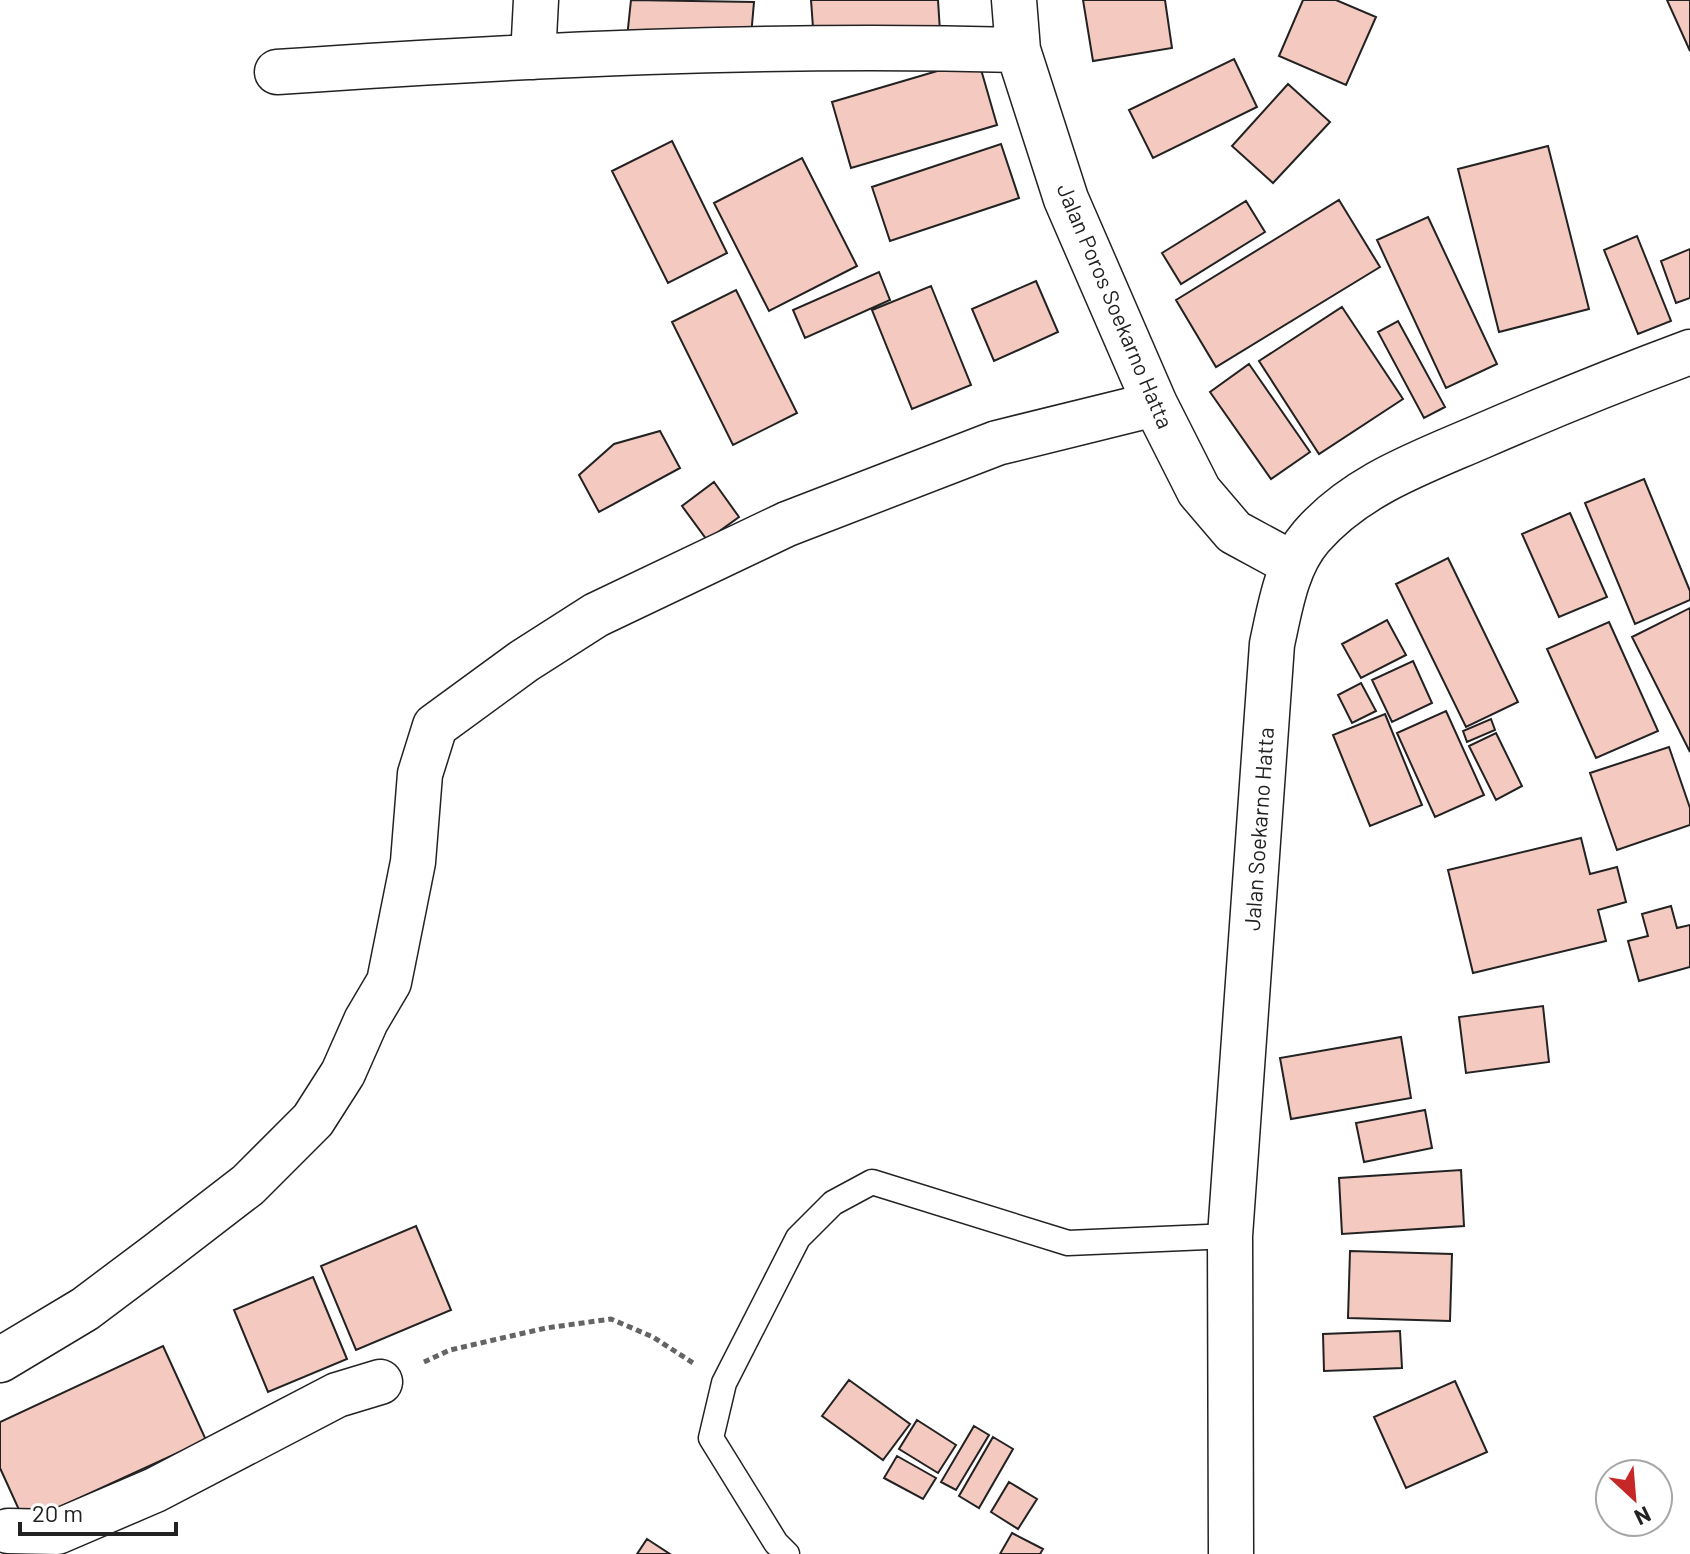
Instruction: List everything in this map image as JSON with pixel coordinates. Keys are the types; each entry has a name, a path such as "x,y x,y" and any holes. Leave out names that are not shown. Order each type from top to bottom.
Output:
{"street":[{"path":"533,57 536,0"},
{"name":"Jalan Poros Soekarno Hatta","path":"1014,0 1018,50 1066,199 1155,404 1199,491 1234,532 1293,564"},
{"path":"277,72 695,48 872,46 1018,50"},
{"name":"Jalan Soekarno Hatta","path":"1231,1554 1230,1236 1272,644 1293,564 1309,539 1342,505 1385,478 1588,390 1690,352"},
{"path":"0,1360 85,1309 157,1255 248,1185 313,1120 343,1073 366,1021 389,982 413,862 420,774 435,726 524,661 596,615 787,524 997,443 1155,404"},
{"path":"3,1526 57,1532 155,1490 337,1395 380,1382"}],"lane":[{"path":"787,1554 776,1543 711,1438 724,1383 798,1238 833,1203 872,1182 1068,1243 1230,1236"}],"path":[{"path":"380,1382 450,1350 546,1328 611,1319 653,1337 724,1383"}],"building":[{"path":"631,0 754,2 749,59 626,47"},
{"path":"811,0 938,0 941,47 815,55"},
{"path":"1083,0 1165,0 1172,48 1093,61"},
{"path":"1303,0 1336,0 1376,17 1346,85 1279,56"},
{"path":"1667,0 1690,0 1690,51"},
{"path":"978,59 997,125 851,168 832,102"},
{"path":"1234,59 1257,107 1153,158 1129,110"},
{"path":"1288,84 1330,122 1273,183 1232,146"},
{"path":"672,141 727,253 668,283 612,171"},
{"path":"1001,144 1019,198 890,241 872,187"},
{"path":"1548,146 1589,309 1499,332 1458,169"},
{"path":"802,158 857,266 769,311 714,203"},
{"path":"1339,200 1380,267 1216,367 1176,300"},
{"path":"1246,201 1265,232 1181,284 1162,253"},
{"path":"1428,217 1497,364 1446,388 1377,240"},
{"path":"1637,236 1671,321 1638,334 1604,250"},
{"path":"1690,249 1690,298 1676,303 1661,261"},
{"path":"879,272 890,300 805,338 793,310"},
{"path":"1036,281 1058,332 994,361 972,309"},
{"path":"931,286 971,385 912,409 872,310"},
{"path":"736,290 797,413 733,445 672,322"},
{"path":"1342,307 1403,399 1319,454 1259,361"},
{"path":"1398,321 1445,407 1424,418 1378,332"},
{"path":"1249,364 1310,452 1271,479 1210,392"},
{"path":"660,431 680,468 599,512 579,475 614,444"},
{"path":"1644,479 1690,591 1690,600 1635,624 1585,503"},
{"path":"714,482 739,517 707,540 682,506"},
{"path":"1570,513 1607,597 1559,617 1522,534"},
{"path":"1448,558 1518,702 1466,727 1396,584"},
{"path":"1690,608 1690,752 1632,637"},
{"path":"1387,620 1406,655 1361,678 1342,644"},
{"path":"1609,622 1658,731 1596,758 1547,649"},
{"path":"1413,661 1432,703 1392,722 1372,680"},
{"path":"1361,683 1376,711 1352,723 1338,695"},
{"path":"1446,711 1484,795 1435,817 1397,733"},
{"path":"1385,714 1422,805 1370,826 1333,735"},
{"path":"1491,719 1495,730 1467,742 1463,731"},
{"path":"1496,733 1522,786 1496,800 1469,746"},
{"path":"1669,747 1690,808 1690,825 1617,850 1590,773"},
{"path":"1581,838 1590,874 1617,867 1626,902 1598,910 1606,941 1473,973 1448,870"},
{"path":"1671,906 1677,928 1690,925 1690,967 1639,981 1628,941 1648,936 1642,914"},
{"path":"1543,1006 1549,1062 1466,1073 1459,1017"},
{"path":"1401,1037 1411,1098 1291,1119 1280,1058"},
{"path":"1425,1110 1432,1148 1364,1162 1356,1123"},
{"path":"1461,1170 1464,1226 1342,1234 1339,1178"},
{"path":"416,1226 451,1310 356,1350 321,1266"},
{"path":"1350,1251 1452,1254 1450,1321 1348,1318"},
{"path":"313,1277 347,1359 268,1392 234,1310"},
{"path":"1400,1331 1402,1368 1324,1371 1323,1334"},
{"path":"163,1346 206,1440 25,1523 0,1468 0,1422"},
{"path":"849,1380 910,1424 883,1460 822,1416"},
{"path":"1455,1381 1487,1452 1406,1488 1374,1417"},
{"path":"917,1420 956,1445 938,1473 899,1449"},
{"path":"974,1426 989,1435 956,1490 941,1482"},
{"path":"993,1437 1013,1449 979,1508 959,1496"},
{"path":"897,1456 936,1478 923,1499 884,1478"},
{"path":"1009,1482 1037,1499 1018,1529 991,1512"},
{"path":"1012,1533 1043,1549 1040,1554 1000,1554"},
{"path":"647,1539 670,1554 637,1554"}]}
